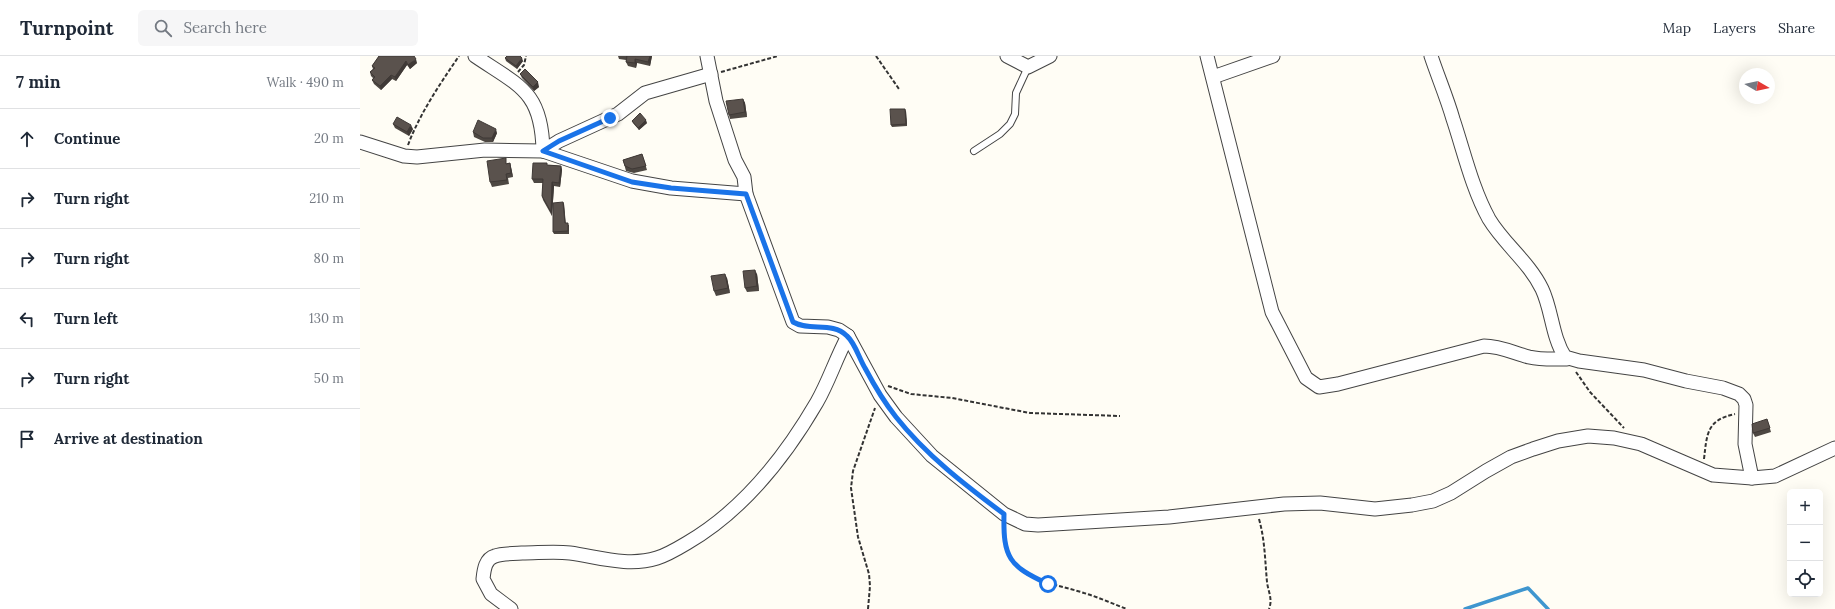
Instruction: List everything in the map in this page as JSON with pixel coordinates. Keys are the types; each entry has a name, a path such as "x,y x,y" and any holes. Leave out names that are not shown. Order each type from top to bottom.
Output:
{"street":[{"path":"475,56 514,80 529,96 540,116 543,151"},
{"path":"707,56 716,101 726,134 735,160 744,177 746,194 793,322 800,326 828,327 839,330 848,336 881,389 896,417 932,456 1004,514 1025,524 1052,526 1169,517 1256,506 1320,503 1375,509 1426,502 1451,493 1511,457 1558,441 1588,436 1614,438 1641,444 1703,471 1723,476 1752,478 1775,476 1835,448"},
{"path":"1007,56 1028,67 1050,56"},
{"path":"1206,56 1213,77 1272,312 1306,378 1319,387 1338,384 1484,346 1501,348 1530,357 1549,360 1567,359 1644,370 1686,381 1723,388 1739,394 1744,399 1746,414 1745,444 1752,478"},
{"path":"1213,77 1273,56"},
{"path":"1431,56 1470,174 1483,208 1490,220 1521,257 1541,288 1548,305 1559,344 1567,359"},
{"path":"543,151 559,141 618,114 645,93 710,74"},
{"path":"360,142 404,156 431,157 485,150 543,151 632,182 671,188 746,194"},
{"path":"511,609 491,594 483,579 487,562 494,556 562,552 622,562 642,563 659,558 675,550 712,526 756,487 780,457 817,401 838,354 848,336"}],"lane":[{"path":"974,151 1000,134 1010,124 1015,114 1016,93 1028,67"}],"path":[{"path":"404,156 414,130 459,56"},
{"path":"514,80 524,65 526,56"},
{"path":"710,74 778,56"},
{"path":"876,56 899,89"},
{"path":"1567,359 1590,392 1625,428"},
{"path":"868,609 870,586 869,574 858,537 851,484 853,471 881,389 952,398 1030,413 1120,416"},
{"path":"1703,471 1706,437 1710,426 1727,416 1746,414"},
{"path":"1256,506 1266,558 1267,584 1271,600 1269,609"},
{"path":"1004,514 1004,539 1013,564 1027,574 1048,584 1085,593 1127,609"}],"building":[{"path":"379,56 414,56 416,59 408,65 406,61 395,77 391,75 380,86 372,80 375,77 370,72 375,68 372,66"},
{"path":"507,56 520,56 522,58 516,66 505,58"},
{"path":"627,56 650,56 648,62 635,59 635,63 626,62"},
{"path":"525,69 538,82 533,87 520,74"},
{"path":"743,99 745,112 729,115 726,101"},
{"path":"890,109 905,109 906,124 891,125"},
{"path":"640,113 646,120 638,128 632,121"},
{"path":"397,117 411,125 407,132 393,124"},
{"path":"478,120 496,129 492,138 483,138 473,132"},
{"path":"642,154 646,166 632,169 625,166 623,160"},
{"path":"506,158 506,164 510,163 511,173 506,174 507,180 490,182 487,161"},
{"path":"533,163 547,163 547,165 561,166 559,183 552,182 551,212 542,196 543,179 532,179"},
{"path":"563,202 565,223 568,223 568,231 553,232 553,203"},
{"path":"755,270 757,286 745,288 743,271"},
{"path":"725,274 728,288 714,291 711,276"},
{"path":"1767,419 1770,428 1753,433 1752,424"}],"waterway":[{"path":"1465,609 1528,588 1548,609"}],"route":[{"path":"610,118 559,141 543,151 632,182 671,188 746,194 793,322 800,326 828,327 839,330 848,336 880,395 896,417 932,456 966,485 1004,514 1004,539 1008,555 1013,564 1027,574 1048,584"}]}
